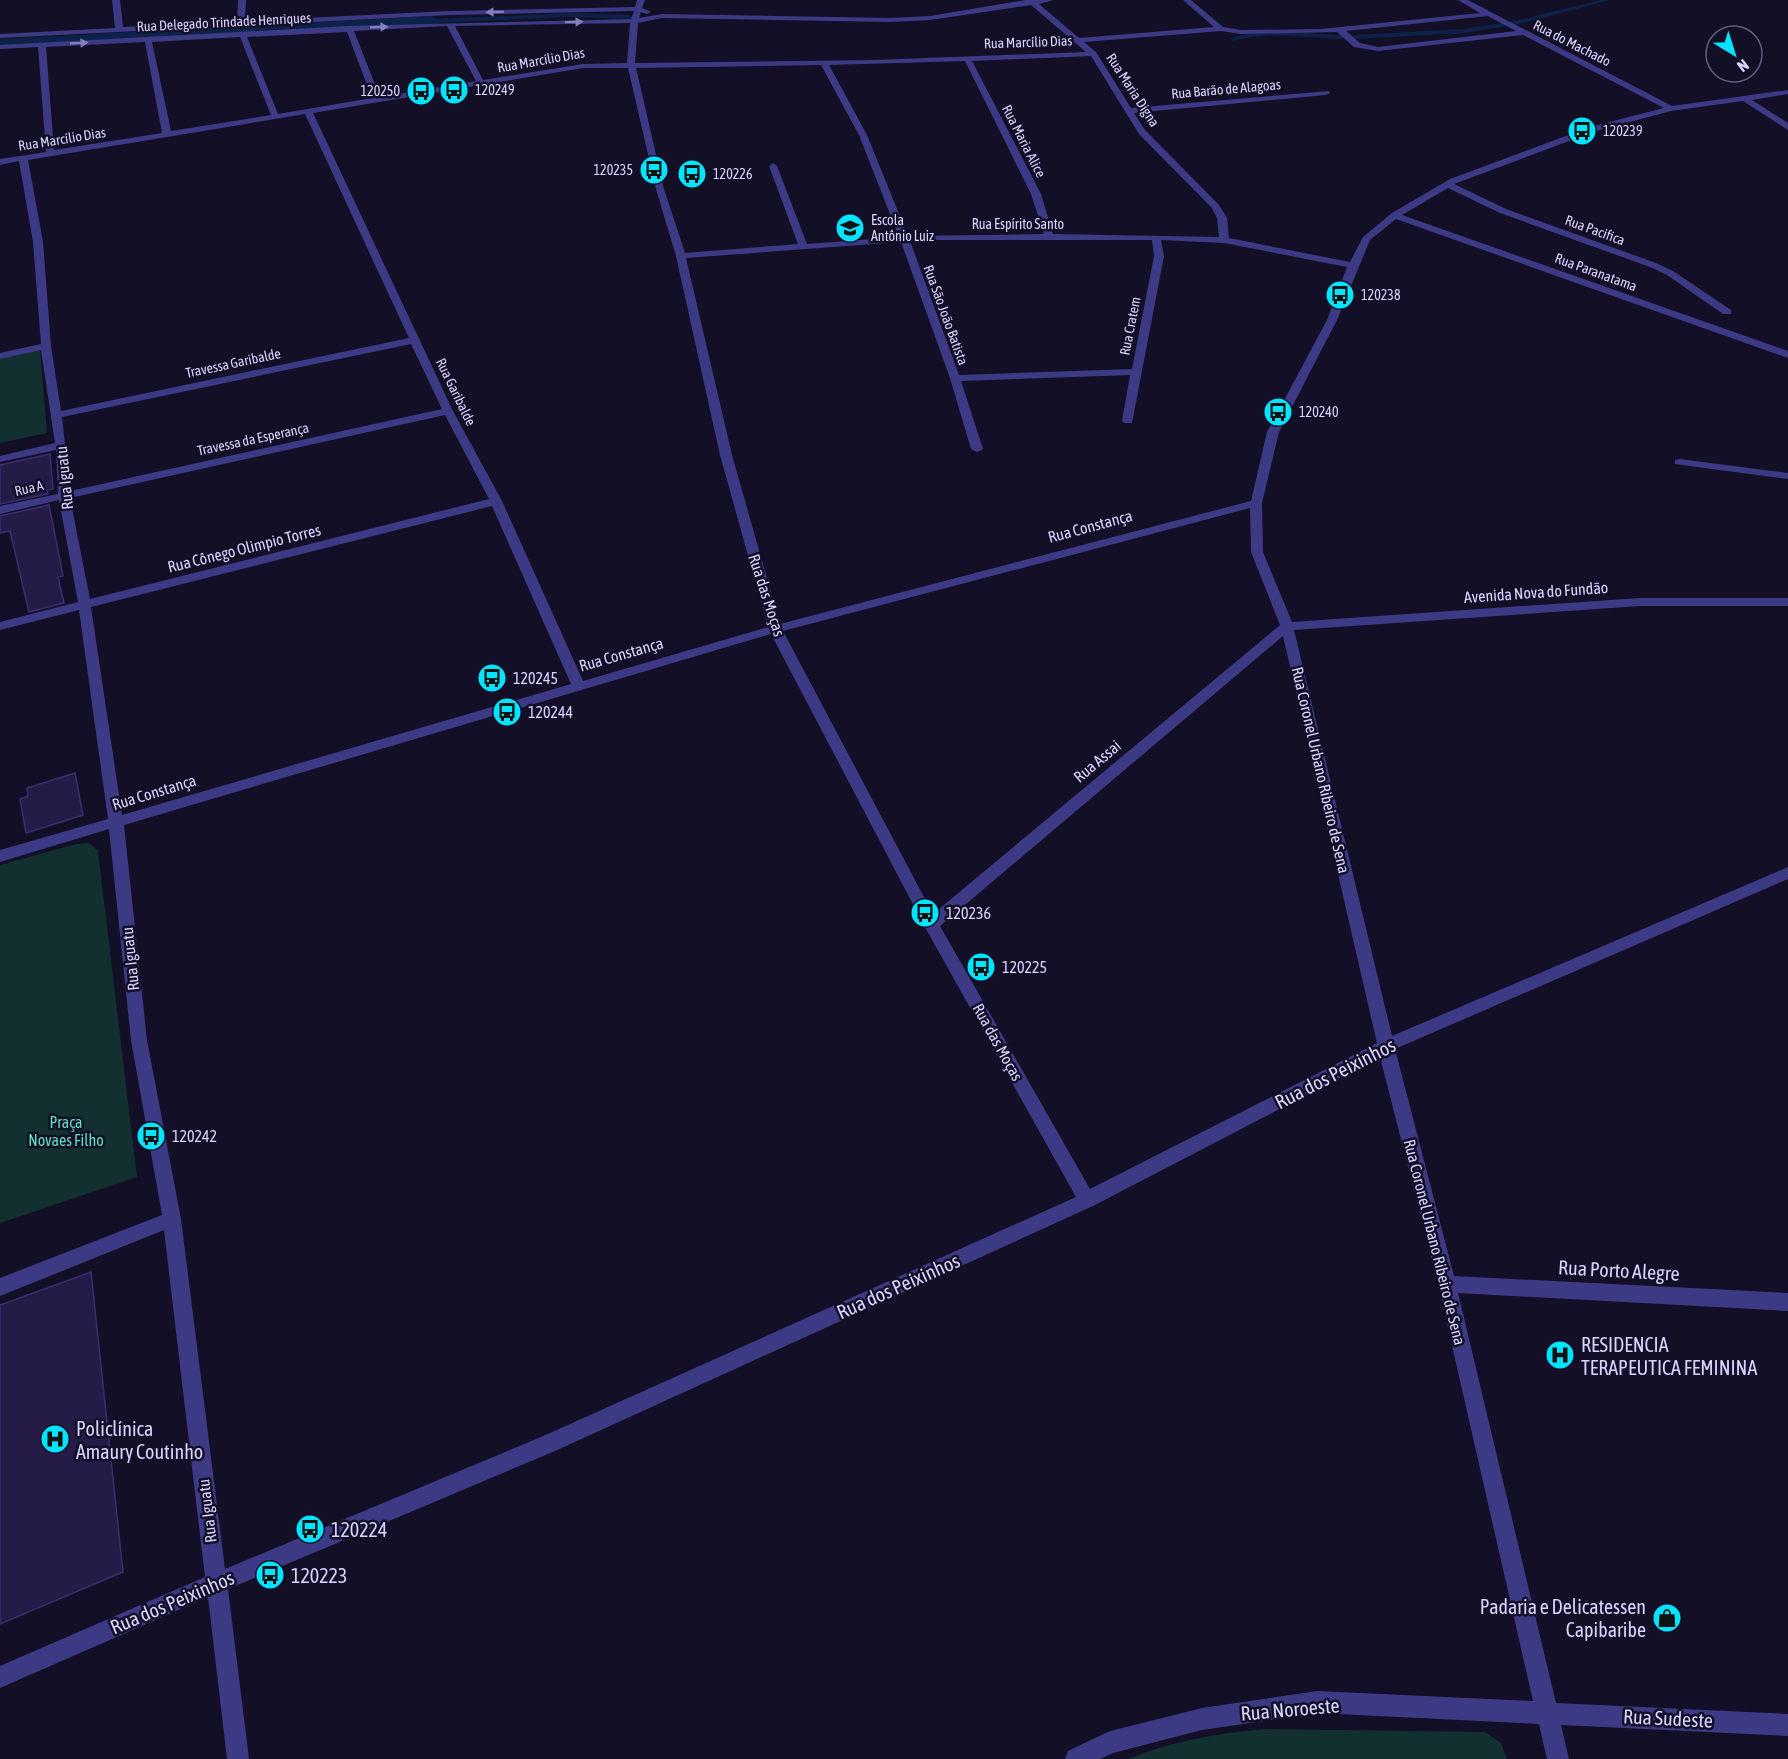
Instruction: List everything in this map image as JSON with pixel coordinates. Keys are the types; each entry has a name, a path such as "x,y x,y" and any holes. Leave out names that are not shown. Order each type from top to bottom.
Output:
{"street":[{"path":"116,0 120,29"},
{"path":"241,22 242,0"},
{"name":"Rua das Moças","path":"641,0 634,21 631,63 660,189 681,256 726,455 774,629 844,756 931,925 1087,1200"},
{"path":"662,16 890,20 930,18 1031,1 1050,0"},
{"path":"1187,0 1221,28"},
{"name":"Rua do Machado","path":"1462,0 1671,109"},
{"name":"Rua Maria Digna","path":"1031,1 1093,54 1129,111 1156,147 1216,207 1222,218 1224,240"},
{"name":"Rua Delegado Trindade Henriques","path":"0,36 448,10 638,9 662,16"},
{"path":"1078,40 1221,28 1241,32 1339,29 1488,14"},
{"name":"Rua Delegado Trindade Henriques","path":"0,47 349,28 634,21 662,16"},
{"path":"450,24 482,84"},
{"path":"349,28 377,100"},
{"path":"1339,29 1362,47 1378,49 1518,30"},
{"path":"243,35 276,118"},
{"path":"148,40 167,135"},
{"path":"42,45 50,154"},
{"name":"Rua Marcílio Dias","path":"0,162 583,66 631,63 823,62 1093,54"},
{"name":"Rua Maria Alice","path":"967,58 1036,194 1050,238"},
{"name":"Rua São João Batista","path":"823,62 863,135 905,238 955,378 977,449"},
{"name":"Rua Coronel Urbano Ribeiro de Sena","path":"1558,1759 1447,1284 1386,1046 1287,626 1257,552 1256,502 1273,432 1332,320 1353,264 1366,239 1395,215 1447,184 1593,129 1671,109 1788,92"},
{"name":"Rua Barão de Alagoas","path":"1129,111 1326,93"},
{"path":"1744,98 1788,127"},
{"name":"Rua Garibalde","path":"308,112 448,411 496,501 578,685"},
{"name":"Rua Iguatu","path":"23,159 38,242 46,346 61,446 64,496 85,606 116,822 139,1040 172,1220 238,1759"},
{"path":"773,166 803,246"},
{"name":"Rua Pacifica","path":"1447,184 1503,211 1662,269 1727,312"},
{"name":"Rua Paranatama","path":"1395,215 1788,356"},
{"name":"Rua Espírito Santo","path":"681,256 905,238 1156,237 1224,240 1353,264"},
{"name":"Rua Cratem","path":"1128,421 1135,372 1159,256 1156,237"},
{"name":"Travessa Garibalde","path":"57,415 415,340"},
{"path":"0,356 46,346"},
{"path":"955,378 1135,372"},
{"name":"Travessa da Esperança","path":"64,496 448,411"},
{"path":"0,459 61,446"},
{"path":"1679,462 1788,476"},
{"name":"Rua A","path":"0,510 64,496"},
{"name":"Rua Cônego Olimpio Torres","path":"0,626 496,501"},
{"name":"Rua Constança","path":"0,856 774,629 1256,502"},
{"name":"Avenida Nova do Fundão","path":"1287,626 1640,602 1788,602"},
{"name":"Rua Assai","path":"931,925 1287,626"},
{"name":"Rua dos Peixinhos","path":"0,1677 216,1582 548,1444 1087,1200 1386,1046 1788,874"},
{"path":"0,1287 172,1220"},
{"name":"Rua Porto Alegre","path":"1447,1284 1788,1302"},
{"name":"Rua Noroeste","path":"1076,1759 1110,1742 1202,1719 1317,1702 1547,1711"},
{"name":"Rua Sudeste","path":"1547,1711 1788,1725"}],"green space":[{"path":"40,350 47,433 0,443 0,358"},
{"name":"Praça Novaes Filho","path":"89,843 98,851 137,1177 0,1223 0,865 76,844"},
{"path":"1265,1729 1485,1732 1501,1743 1507,1759 1128,1759 1161,1747 1196,1739"}],"building":[{"path":"50,454 53,489 47,490 48,494 0,504 0,465"},
{"path":"49,505 63,576 58,577 64,603 29,612 10,531 0,533 0,516"},
{"path":"75,773 83,815 26,833 20,799 28,796 27,788"},
{"name":"Policlínica Amaury Coutinho","path":"91,1272 123,1572 0,1624 0,1305"}],"waterway":[{"path":"1354,37 1464,31 1515,23 1607,0"},
{"path":"432,21 574,15 630,17"},
{"path":"0,44 432,21"},
{"path":"1233,39 1259,33 1341,37"}],"place":[{"name":"120249","path":"454,90"},
{"name":"120250","path":"421,91"},
{"name":"120239","path":"1582,131"},
{"name":"120235","path":"654,170"},
{"name":"120226","path":"692,174"},
{"name":"Escola Antônio Luiz","path":"850,228"},
{"name":"120238","path":"1340,295"},
{"name":"120240","path":"1278,412"},
{"name":"120245","path":"492,678"},
{"name":"120244","path":"507,712"},
{"name":"120236","path":"925,913"},
{"name":"120225","path":"981,967"},
{"name":"120242","path":"151,1136"},
{"name":"RESIDENCIA TERAPEUTICA FEMININA","path":"1560,1355"},
{"name":"Policlínica Amaury Coutinho","path":"55,1439"},
{"name":"120224","path":"310,1529"},
{"name":"120223","path":"270,1575"},
{"name":"Padaria e Delicatessen Capibaribe","path":"1667,1618"}]}
